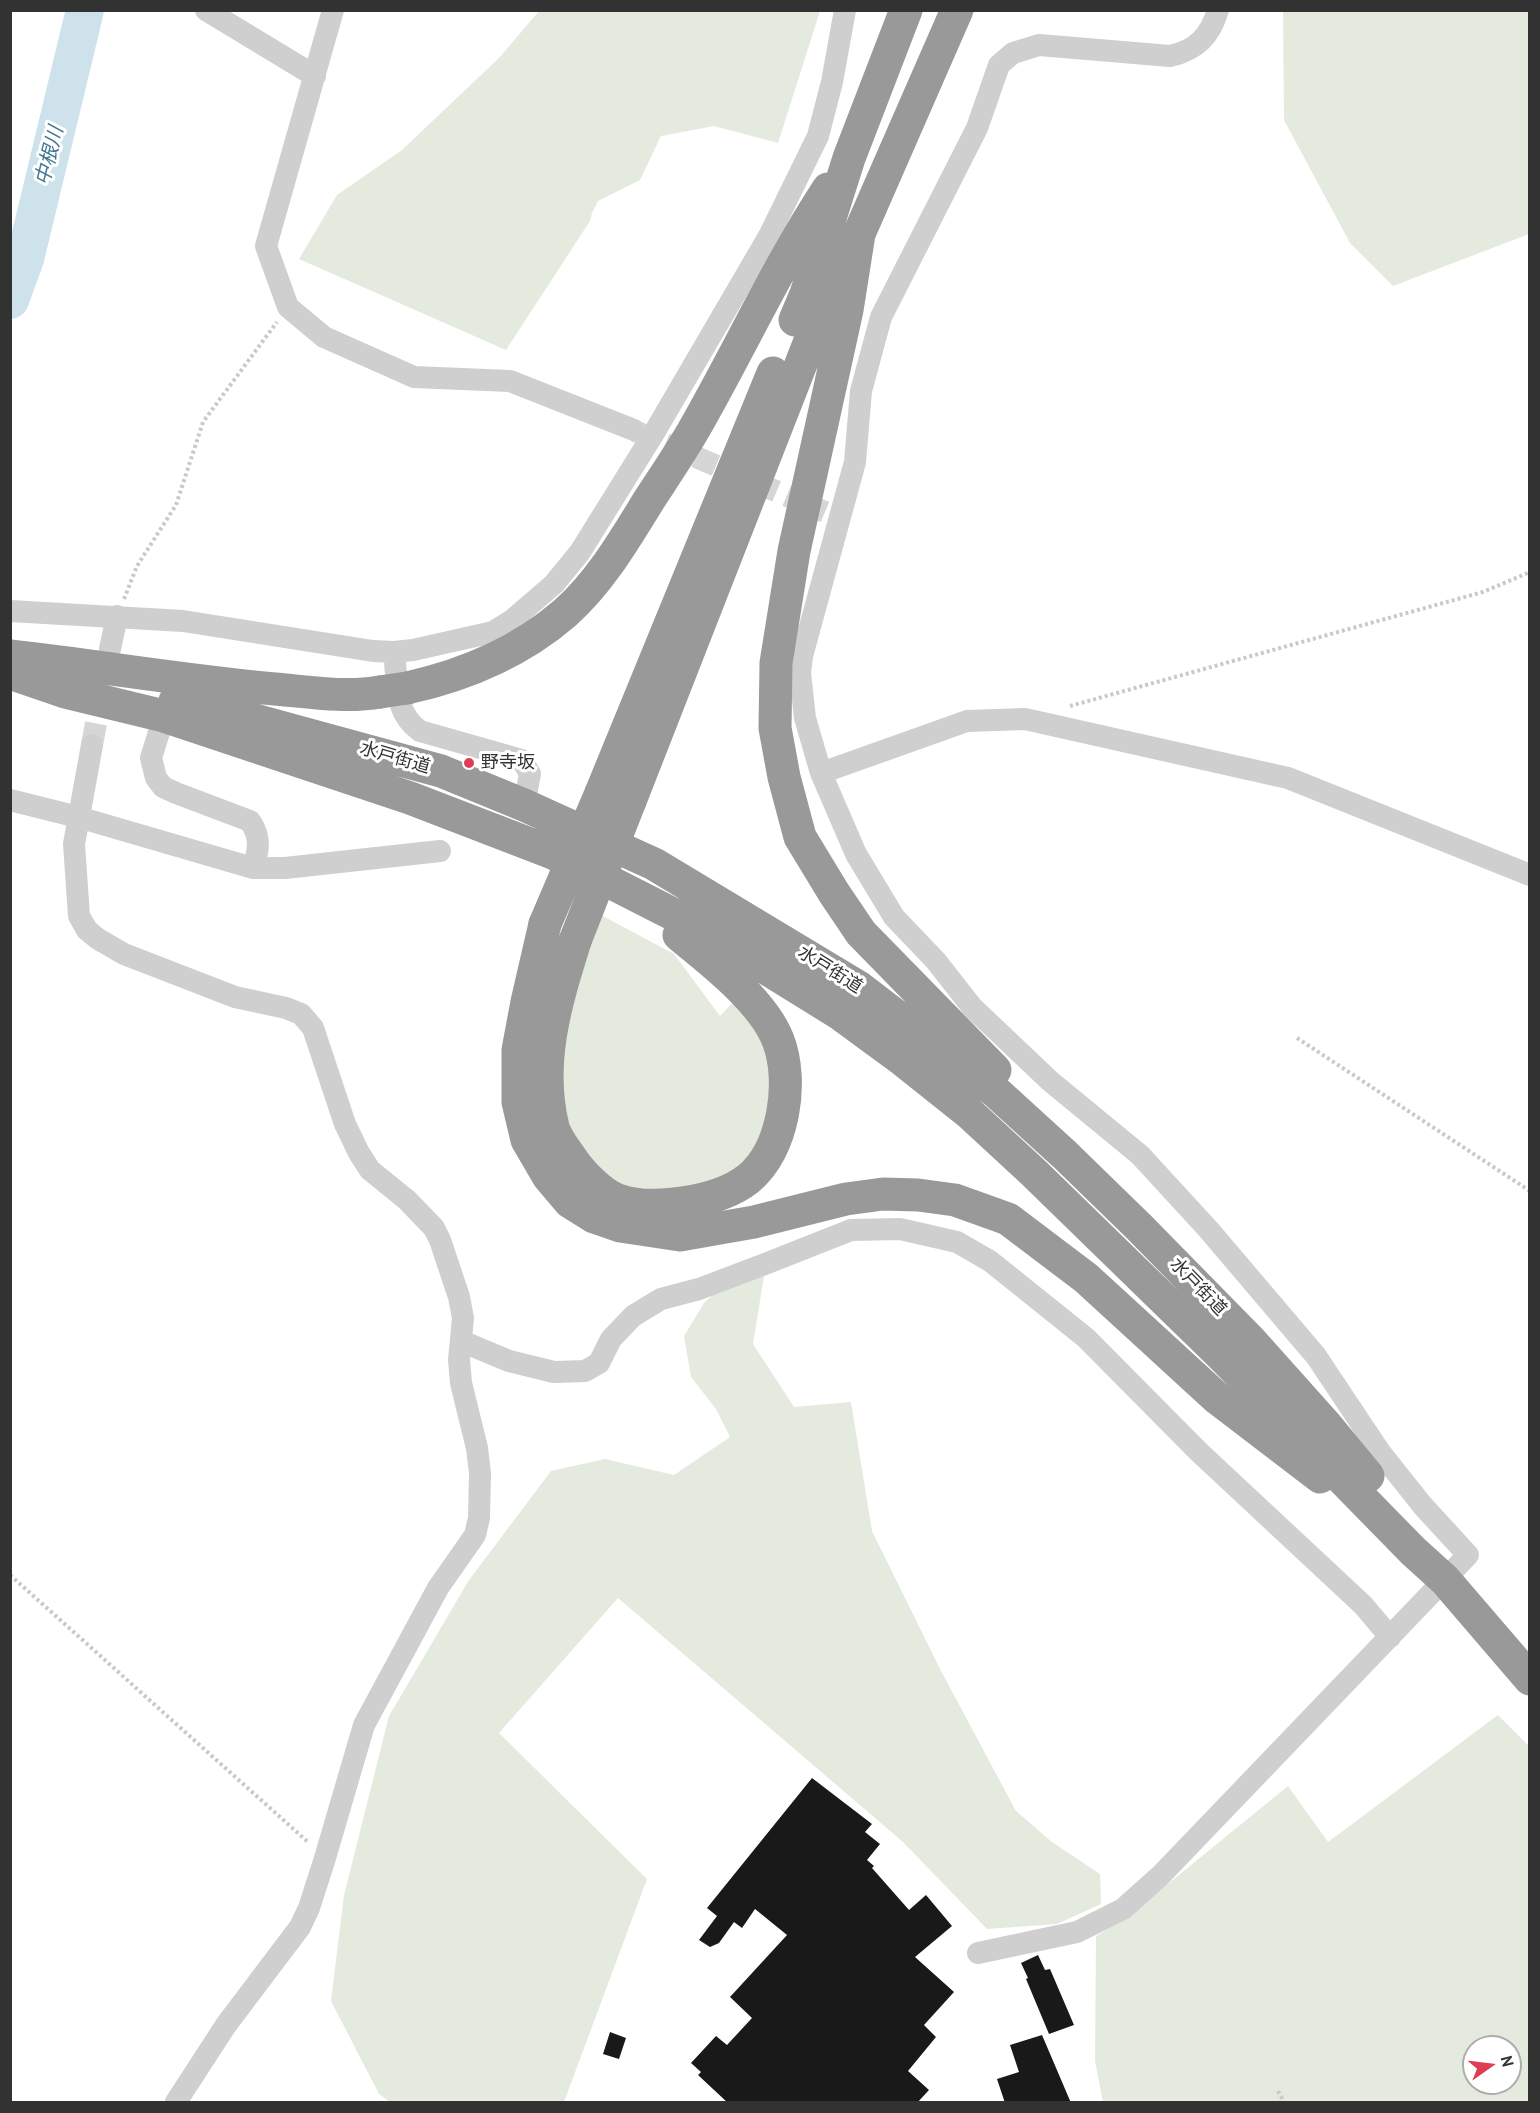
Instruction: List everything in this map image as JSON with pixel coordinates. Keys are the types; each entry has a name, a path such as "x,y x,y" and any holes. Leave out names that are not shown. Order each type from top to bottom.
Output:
{"highway":[{"path":"484,826 550,865 617,899 680,935 723,970 763,1015 778,1040 786,1093 783,1115 770,1151 766,1160 749,1178 730,1190 706,1198 665,1205 642,1206 616,1200 596,1186 576,1165 553,1130 547,1091 548,1056 555,1006 575,941 615,797 806,294 849,158 906,10"},
{"path":"957,10 859,234 826,300 615,797 545,924 518,1050 519,1102 527,1140 548,1176 570,1202 594,1216 620,1226 680,1236 754,1222 846,1199 883,1194 918,1195 955,1200 1008,1219 1086,1278 1227,1406 1331,1486 1359,1505 1375,1512"},
{"path":"14,670 83,664 226,684 328,693 394,690 431,683 464,673 507,654 567,612 620,547 692,432 798,234 849,158"},
{"path":"859,234 847,310 794,551 777,663 775,728 784,777 800,837 861,933 1074,1149 1139,1227"},
{"name":"水戸街道","path":"14,670 60,677 214,709 441,771 524,805 654,864 860,988 997,1093 1139,1227 1250,1340 1326,1425 1425,1547 1445,1580"},
{"name":"水戸街道","path":"14,670 65,692 164,716 410,798 553,853 706,931 840,1014 968,1112 1034,1173 1224,1358 1413,1551 1445,1580 1530,1679"}],"street":[{"path":"206,10 315,76"},
{"path":"333,10 266,246 288,307 324,337 414,377 510,381 634,430"},
{"path":"10,611 183,621 373,651 394,652 413,651 493,632 511,621 554,584 580,552 677,395 774,226 818,136 832,82 845,10"},
{"path":"978,1953 1077,1932 1123,1909 1160,1876 1468,1555 1423,1506 1380,1452 1316,1356 1208,1229 1140,1155 1050,1081 972,1007 936,961 894,917 856,854 821,773 805,718 800,673 802,656 832,517 855,462 861,391 881,317 977,128 999,65 1013,53 1039,45 1170,56 1185,52 1198,44 1212,28 1218,10"},
{"path":"110,649 117,616"},
{"path":"394,652 400,706 413,726 420,731 522,760 530,774 524,805"},
{"path":"164,716 151,759 156,778 163,787 176,793 250,821 258,838 259,852 253,868"},
{"path":"821,773 967,721 1025,719 1288,778 1530,875"},
{"path":"92,745 74,844 76,903 79,916 87,930 124,954 235,997 286,1008 301,1014 313,1029 345,1124 359,1153 370,1170 407,1200 434,1228 440,1240 459,1297 463,1318 459,1360 461,1383 477,1448 480,1473 479,1518 475,1535 438,1588 364,1725 325,1858 309,1908 300,1927 226,2025 176,2103"},
{"path":"10,800 253,868 285,868 440,851"},
{"path":"461,1341 509,1361 554,1372 585,1371 599,1363 611,1340 633,1316 661,1299 765,1264 850,1230 900,1229 957,1242 990,1261 1086,1338 1199,1452 1363,1605 1390,1637"}],"path":[{"path":"117,616 137,566 176,505 203,422 288,307"},
{"path":"1025,719 1483,592 1530,572"},
{"path":"1297,1038 1530,1191"},
{"path":"10,1575 325,1858"},
{"path":"1278,2091 1284,2103"}],"shaded area":[{"path":"539,11 820,11 778,143 714,126 661,136 640,180 598,201 590,221 506,350 299,259 337,195 402,150 499,58"},
{"path":"1283,11 1529,11 1529,234 1393,286 1350,243 1284,120"},
{"path":"599,914 674,954 720,1016 737,998 765,1041 773,1092 757,1149 737,1170 683,1194 624,1186 604,1176 575,1144 559,1104 557,1057"},
{"path":"764,1276 753,1344 794,1407 851,1402 872,1531 940,1669 1016,1811 1052,1842 1100,1874 1101,1904 1057,1924 987,1929 903,1842 618,1598 499,1733 647,1879 564,2102 390,2102 379,2094 331,2001 344,1895 389,1716 469,1580 551,1471 605,1459 674,1475 730,1437 716,1409 691,1377 684,1336 704,1303 726,1283"},
{"path":"1498,1715 1529,1746 1529,2102 1103,2102 1095,2061 1096,1936 1125,1919 1288,1786 1328,1842"}],"building":[{"path":"812,1778 872,1824 865,1832 880,1844 867,1860 909,1910 926,1895 952,1926 915,1957 954,1992 924,2025 936,2037 908,2071 929,2090 917,2103 728,2103 698,2075 701,2072 691,2063 716,2036 727,2045 752,2018 730,1997 787,1935 755,1909 742,1928 734,1922 719,1943 710,1947 699,1940 717,1916 707,1908"},
{"path":"1038,1955 1045,1970 1050,1969 1074,2025 1049,2034 1021,1963"},
{"path":"610,2032 626,2038 619,2059 603,2054"},
{"path":"1042,2035 1071,2103 1005,2103 997,2079 1019,2072 1010,2045"}],"waterway":[{"name":"中根川","path":"10,300 25,259 85,10"}],"tunnel":[{"path":"635,431 825,512"},
{"path":"92,745 103,686"}],"place":[{"name":"野寺坂","path":"469,763"}]}
